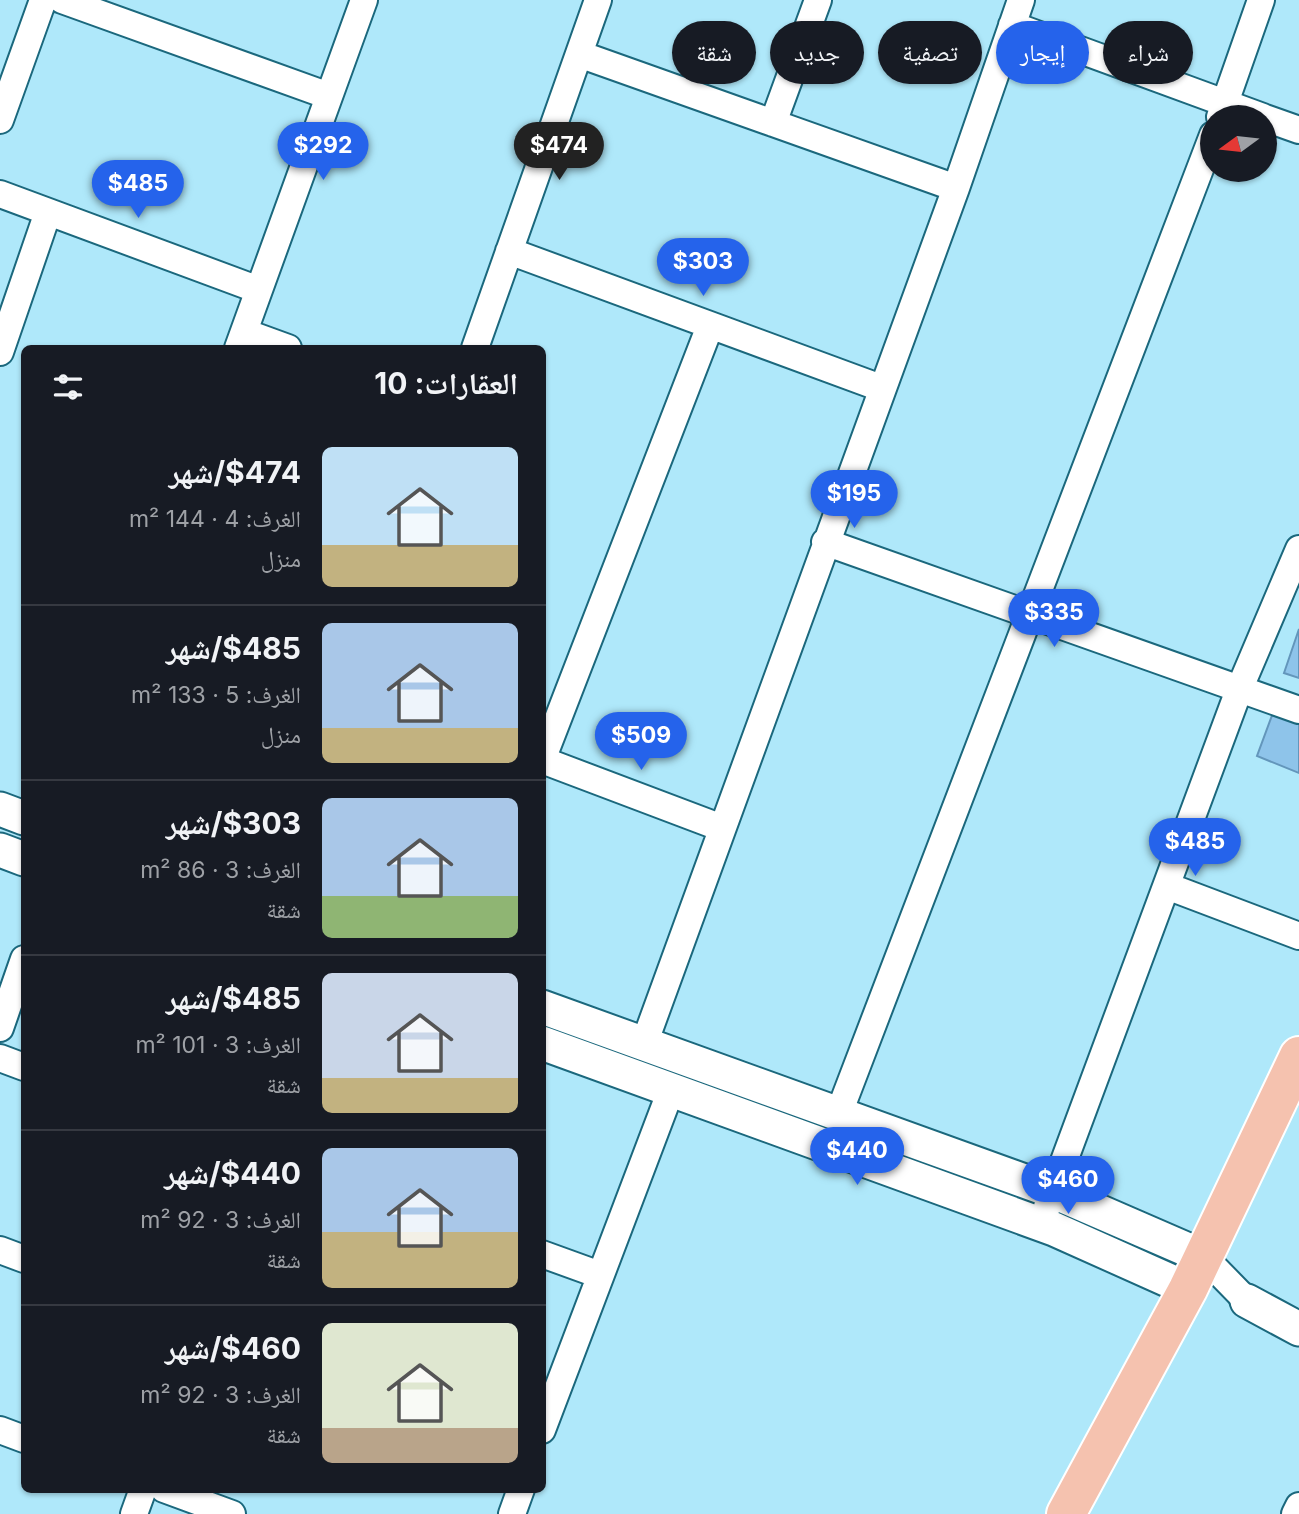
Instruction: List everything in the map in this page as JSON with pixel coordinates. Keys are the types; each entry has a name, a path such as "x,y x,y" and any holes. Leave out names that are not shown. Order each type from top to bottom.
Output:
{"main road":[{"path":"1066,1514 1196,1273 1297,1066"}],"street":[{"path":"0,120 43,0"},
{"path":"62,0 329,96"},
{"path":"270,345 241,340 364,0"},
{"path":"476,345 598,0"},
{"path":"773,123 818,0"},
{"path":"1013,21 1021,0"},
{"path":"1224,105 1261,0"},
{"path":"579,54 956,188"},
{"path":"1089,56 1210,105"},
{"path":"644,1045 996,72"},
{"path":"1278,123 1299,131"},
{"path":"839,1113 1200,169"},
{"path":"0,194 259,290"},
{"path":"0,352 48,212"},
{"path":"509,251 881,388"},
{"path":"546,750 710,326"},
{"path":"825,542 1299,710"},
{"path":"1040,1224 1239,690 1299,549"},
{"path":"546,762 722,828"},
{"path":"0,809 21,817"},
{"path":"0,850 21,858"},
{"path":"1167,886 1299,936"},
{"path":"0,1028 21,968"},
{"path":"546,1008 1052,1191 1299,1329"},
{"path":"546,1044 1040,1224 1196,1273"},
{"path":"0,1058 21,1066"},
{"path":"546,1419 671,1090"},
{"path":"0,1250 21,1258"},
{"path":"546,1255 600,1275"},
{"path":"0,1430 21,1438"},
{"path":"135,1514 142,1493"},
{"path":"175,1493 232,1514"},
{"path":"512,1514 520,1493"},
{"path":"1295,1514 1299,1506"}],"building":[{"path":"1299,629 1299,678 1284,673"},
{"path":"1274,710 1299,719 1299,773 1257,756"}]}
